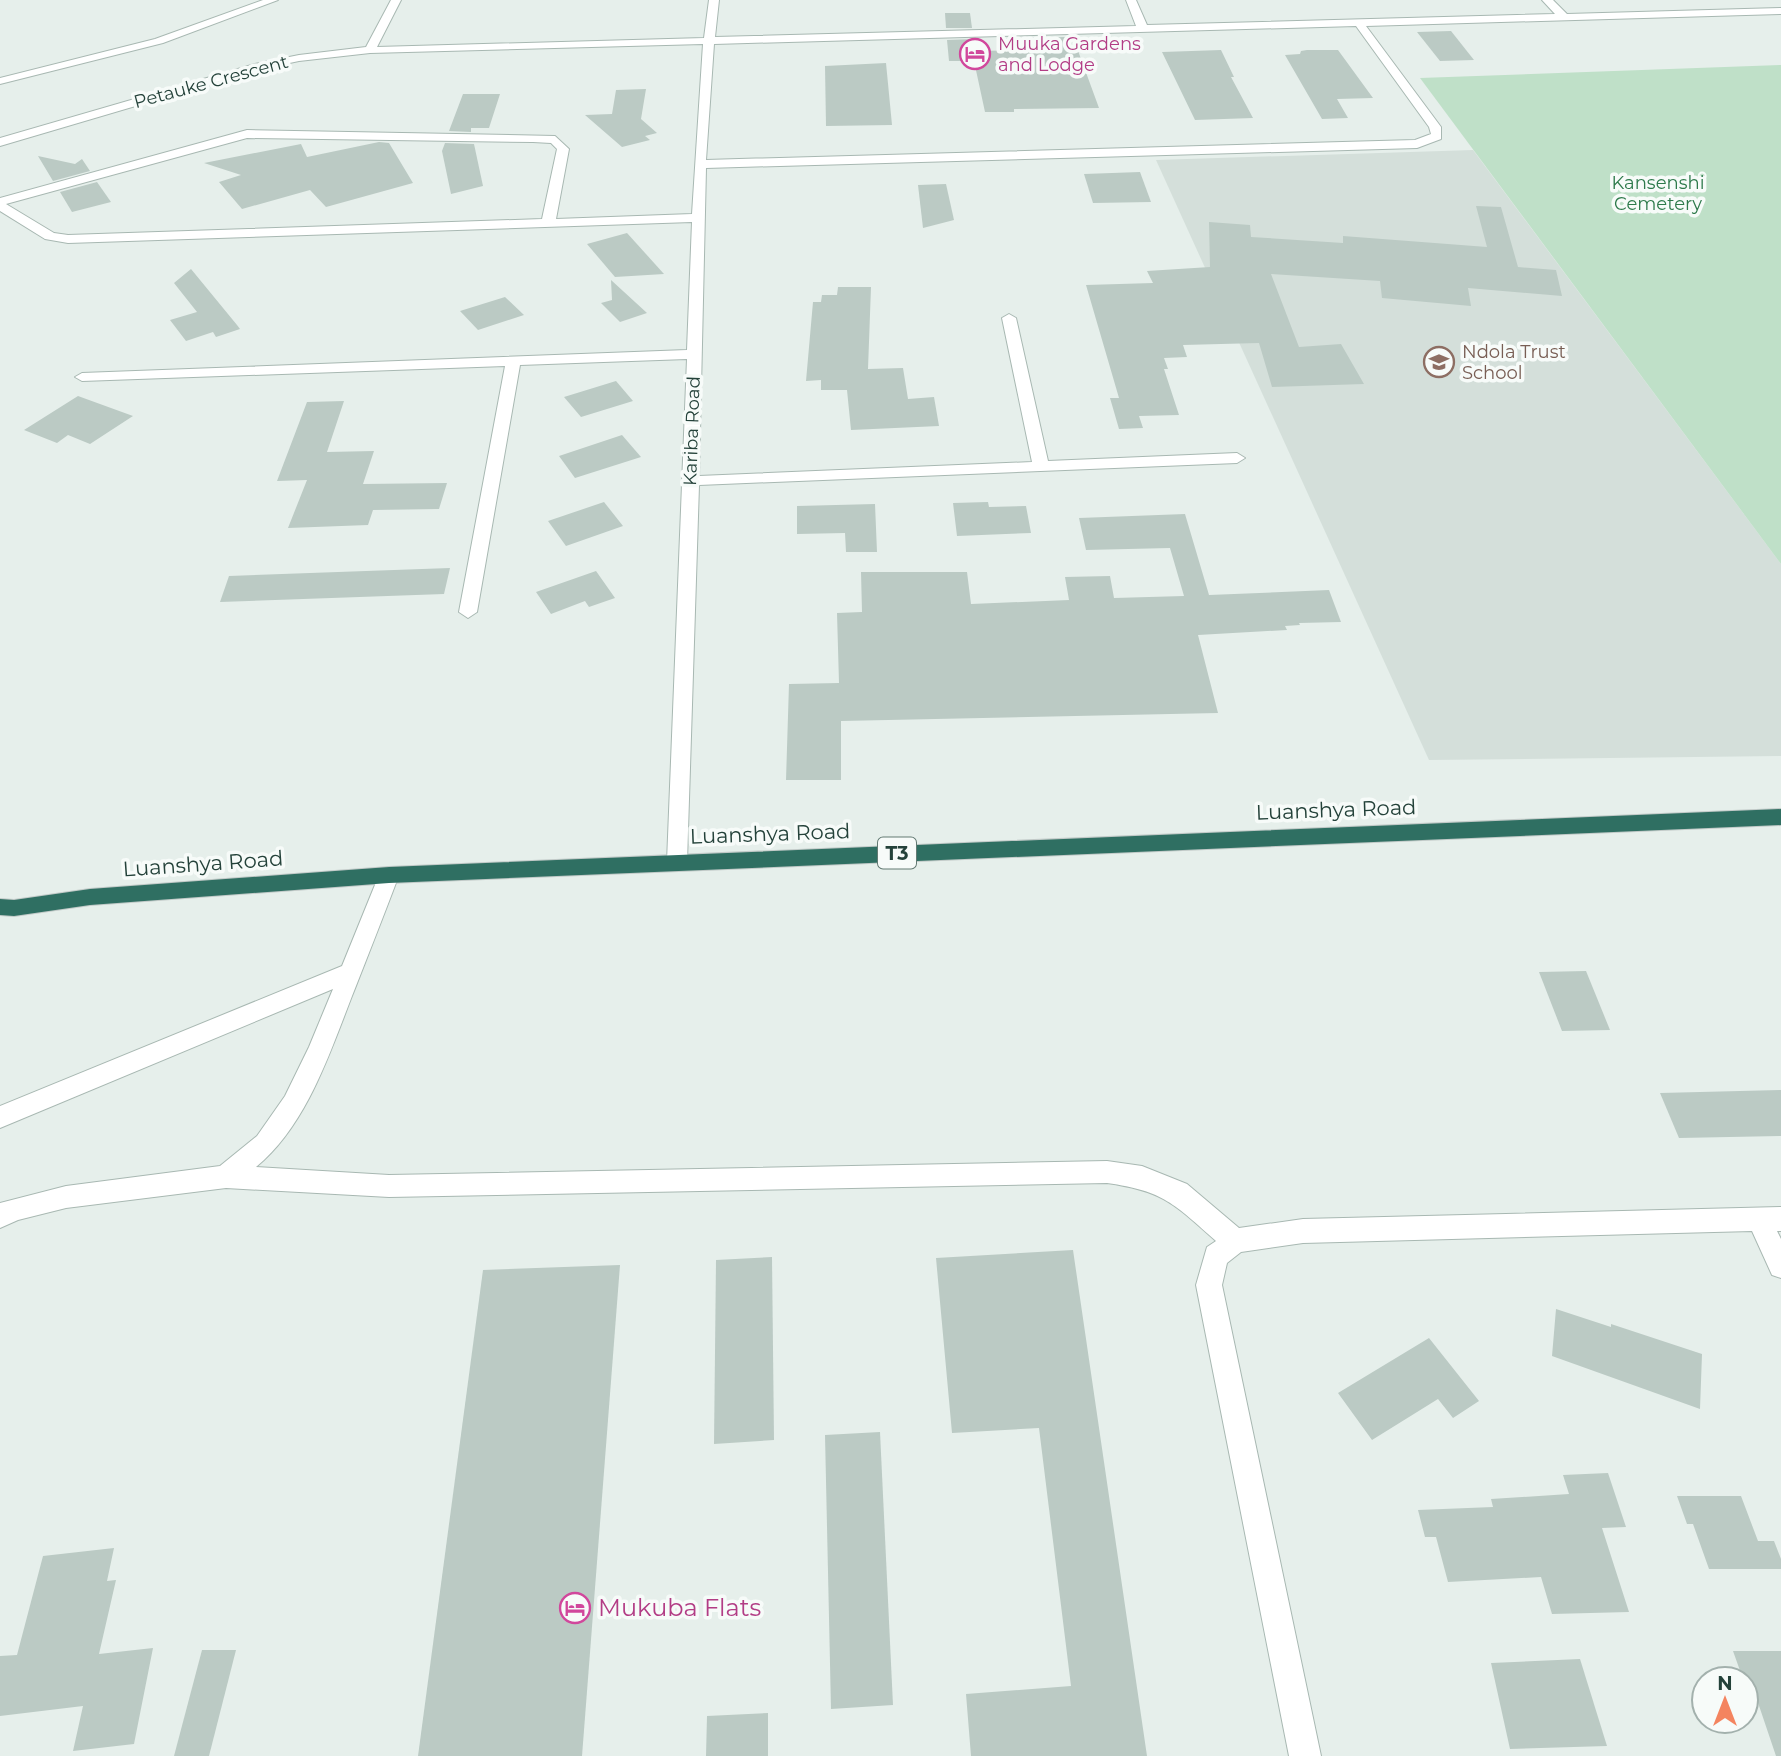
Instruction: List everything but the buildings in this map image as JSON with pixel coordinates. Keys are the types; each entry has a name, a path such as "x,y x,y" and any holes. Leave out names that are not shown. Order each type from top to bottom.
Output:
{"highway":[{"name":"Luanshya Road","path":"5,910 90,897 389,874 1781,817"}],"street":[{"path":"0,81 159,41 273,0"},
{"path":"370,50 396,0"},
{"name":"Kariba Road","path":"677,862 689,615 690,481 701,164 708,40 714,0"},
{"path":"1130,0 1143,29"},
{"path":"1547,0 1564,18"},
{"name":"Petauke Crescent","path":"0,142 259,66 299,58 370,50 1781,11"},
{"path":"701,164 1417,144 1433,140 1437,136 1435,127 1359,23"},
{"path":"0,204 247,134 533,138 555,140 563,149 548,224"},
{"path":"0,204 50,236 68,239 699,218"},
{"path":"1009,318 1041,465"},
{"path":"82,377 695,354"},
{"path":"468,612 513,362"},
{"path":"690,481 1237,458"},
{"path":"226,1177 266,1144 293,1103 320,1049 389,874"},
{"path":"0,1117 350,972"},
{"path":"0,1216 14,1209 66,1197 226,1177 389,1186 1107,1172 1143,1177 1178,1192 1235,1241"},
{"path":"1305,1756 1209,1285 1216,1256 1235,1241 1303,1231 1770,1220 1781,1266"}],"shaded area":[{"name":"Ndola Trust School","path":"1473,150 1781,564 1781,756 1429,760 1156,160"}],"green space":[{"name":"Kansenshi Cemetery","path":"1781,65 1781,564 1420,78"}],"place":[{"name":"Muuka Gardens and Lodge","path":"975,54"},
{"name":"Ndola Trust School","path":"1439,362"},
{"name":"Mukuba Flats","path":"575,1608"}]}
